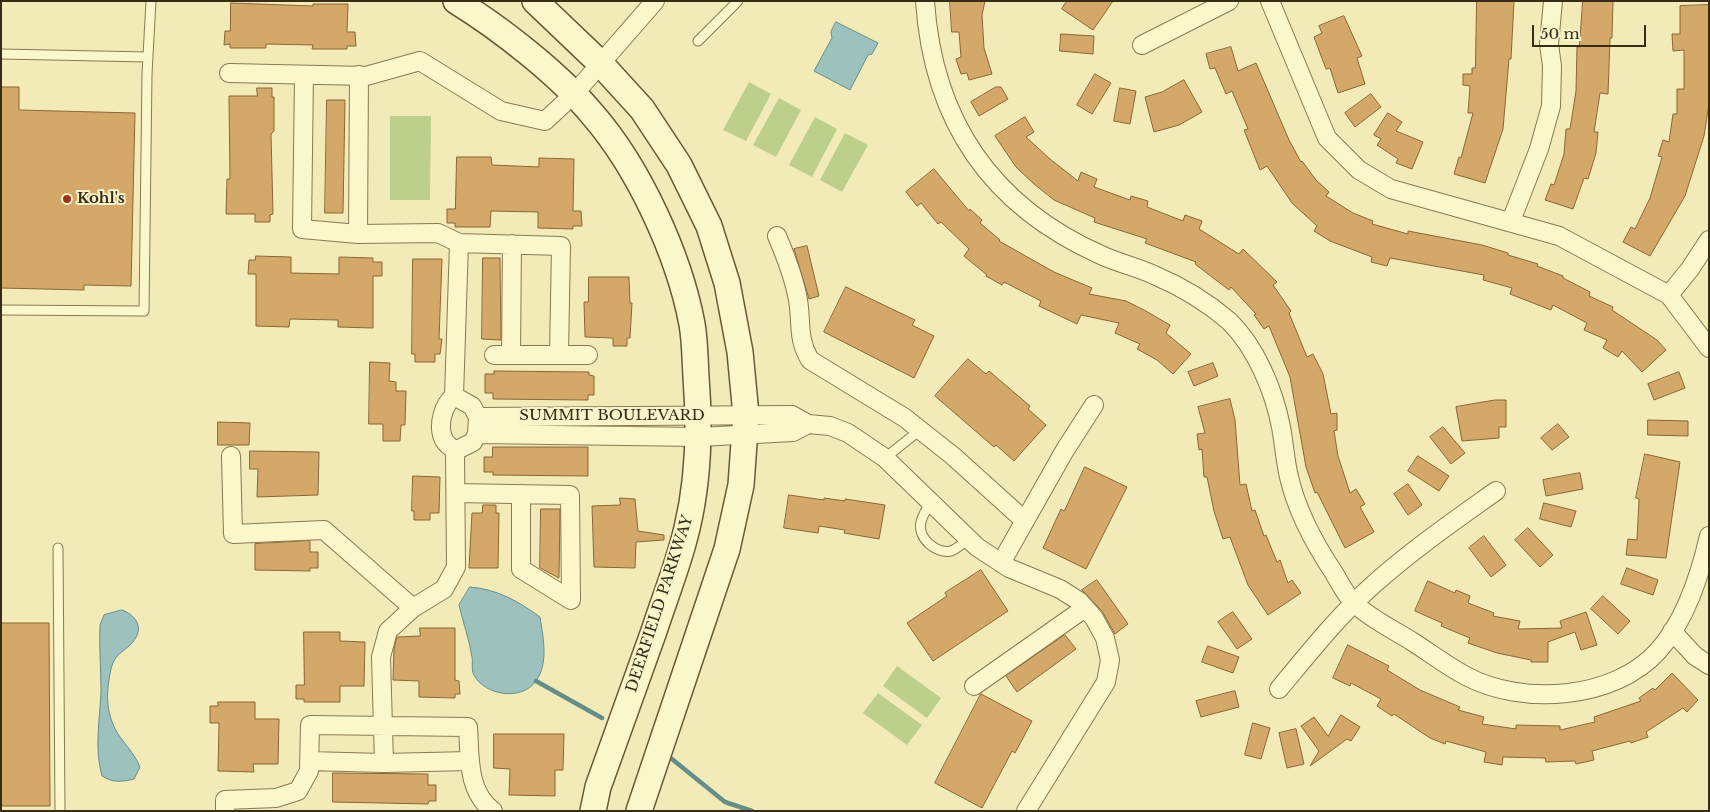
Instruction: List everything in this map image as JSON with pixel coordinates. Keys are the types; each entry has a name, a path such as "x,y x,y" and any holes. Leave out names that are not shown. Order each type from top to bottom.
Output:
{"main road":[{"name":"DEERFIELD PARKWAY","path":"456,1 484,18 574,94 595,117 620,152 650,205 678,269 692,325 700,426 687,528 666,596 598,786 593,811"},
{"path":"535,1 600,63 642,109 679,165 709,226 727,283 740,352 745,425 742,486 727,549 639,811"}],"street":[{"path":"229,73 366,76 420,61 501,111 545,121 574,94 655,1"},
{"path":"925,1 934,64 948,107 968,148 998,183 1032,214 1070,239 1110,259 1154,274 1194,296 1230,323 1246,344 1261,370 1275,405 1289,477 1303,520 1325,560 1354,603 1466,676 1498,689 1520,693 1566,693 1624,678 1660,650 1672,631 1696,581 1709,536"},
{"path":"1142,45 1229,1"},
{"path":"1270,1 1327,138 1359,170 1391,189 1454,208 1512,221 1559,236 1669,295 1709,348"},
{"path":"1512,221 1539,149 1551,106 1552,66 1549,44 1552,1"},
{"path":"304,75 302,229 358,234 438,233 459,243 561,246 559,354"},
{"path":"358,234 359,75"},
{"path":"777,236 793,278 798,301 801,345 810,360 863,391 920,430 953,456 1025,521"},
{"path":"1669,295 1690,269 1709,240"},
{"path":"384,763 381,657 388,632 413,608 444,589 456,567 455,451 444,441 441,430 443,412 448,401 454,396 459,243"},
{"path":"512,244 502,355 588,355"},
{"path":"454,396 472,406 477,426 473,442 455,451"},
{"path":"1001,563 1065,450 1094,405"},
{"name":"SUMMIT BOULEVARD","path":"477,426 745,425 793,432 808,424 830,426 848,433 885,458"},
{"path":"231,456 233,534 324,530 413,608"},
{"path":"885,458 968,539 1001,563 1029,578 1060,589 1085,608 1094,618 1105,638 1110,660 1106,682 1026,811"},
{"path":"1279,689 1330,627 1354,603 1411,552 1496,490"},
{"path":"456,493 521,494 570,495 571,600 520,569 521,494"},
{"path":"974,686 1085,608"},
{"path":"1672,631 1695,656 1709,665"},
{"path":"225,811 225,800 262,805 298,791 309,771 310,725 468,727 471,774 481,802 493,811"},
{"path":"309,761 384,763 470,761"}],"lane":[{"path":"1,310 144,311 148,57 151,1"},
{"path":"698,41 738,1"},
{"path":"1,54 148,57"},
{"path":"885,458 920,430"},
{"path":"930,503 920,522 923,534 930,545 940,550 952,551 968,539"},
{"path":"58,548 60,811"}],"green space":[{"path":"749,82 771,94 746,141 723,130"},
{"path":"779,98 801,110 776,157 753,145"},
{"path":"390,116 431,116 430,200 390,200"},
{"path":"815,117 837,129 812,177 789,165"},
{"path":"845,133 868,145 842,192 820,180"},
{"path":"897,666 941,698 927,718 883,686"},
{"path":"878,693 922,725 907,745 863,713"}],"water":[{"path":"836,22 878,43 872,54 868,55 850,90 814,71 832,38 831,32"},
{"path":"470,587 498,593 524,606 540,617 543,641 543,666 536,681 530,687 522,691 504,693 486,688 474,675 471,650 459,605"},
{"path":"122,610 130,614 136,621 138,634 113,663 108,688 108,705 114,727 140,767 134,779 118,781 102,776 98,755 101,691 100,625 104,615"}],"building":[{"path":"950,1 985,1 982,15 984,48 992,74 969,80 967,73 961,74 956,59 961,57 959,32 952,32"},
{"path":"1067,1 1113,1 1093,30 1062,9"},
{"path":"1477,1 1514,1 1511,59 1509,59 1503,129 1485,183 1454,174 1459,157 1461,158 1473,113 1468,113 1470,86 1463,85 1463,74 1472,74 1472,68 1475,68"},
{"path":"1583,1 1613,1 1612,38 1610,38 1608,94 1600,93 1594,132 1598,132 1596,153 1588,179 1584,178 1573,209 1545,200 1551,184 1554,185 1564,154 1566,129 1570,129 1576,91 1577,47 1579,47"},
{"path":"231,3 313,6 313,4 348,4 347,32 355,32 356,46 347,46 347,49 312,49 313,45 266,44 266,48 230,48 230,44 224,45 225,31 230,31"},
{"path":"1709,5 1709,104 1704,136 1685,196 1650,256 1623,242 1631,227 1635,229 1650,198 1662,157 1658,156 1663,140 1669,142 1673,114 1677,114 1677,89 1684,89 1684,50 1673,51 1672,34 1680,34 1680,6"},
{"path":"1344,16 1362,56 1357,58 1365,84 1338,93 1330,68 1326,69 1314,37 1322,33 1319,26"},
{"path":"1061,34 1094,36 1093,54 1060,51"},
{"path":"1231,47 1238,71 1256,63 1289,140 1301,162 1329,192 1326,196 1353,213 1373,221 1372,224 1408,234 1408,231 1482,245 1538,264 1537,266 1563,276 1563,278 1590,292 1589,296 1613,307 1612,310 1657,340 1666,350 1642,372 1622,351 1618,357 1603,348 1607,340 1584,330 1587,323 1553,305 1551,310 1510,294 1512,288 1483,280 1484,275 1390,258 1387,266 1371,262 1372,257 1330,241 1314,231 1317,226 1292,203 1267,166 1260,170 1244,130 1248,129 1232,91 1226,94 1215,68 1210,69 1206,54"},
{"path":"1095,74 1111,83 1092,114 1077,105"},
{"path":"1184,80 1202,112 1179,125 1154,132 1145,97 1162,92"},
{"name":"Kohl's","path":"1,87 19,87 19,110 135,113 131,286 84,285 84,290 1,288"},
{"path":"996,87 1001,87 1008,99 979,116 971,102"},
{"path":"257,88 272,88 272,97 274,97 274,131 271,134 273,214 270,215 270,222 255,222 255,214 226,214 227,179 230,179 229,96 257,96"},
{"path":"1120,88 1136,91 1130,124 1114,121"},
{"path":"1371,94 1381,107 1355,127 1345,113"},
{"path":"327,100 345,100 343,213 325,213"},
{"path":"1388,113 1402,122 1396,131 1423,142 1412,169 1396,163 1398,159 1377,145 1381,139 1374,135"},
{"path":"1025,117 1034,132 1026,137 1078,181 1081,172 1097,179 1094,187 1130,200 1131,196 1148,201 1147,207 1183,221 1185,215 1202,221 1199,229 1239,254 1243,249 1277,282 1273,285 1291,311 1289,313 1307,357 1313,354 1323,374 1331,414 1337,413 1337,430 1334,431 1338,456 1350,493 1356,489 1365,504 1360,507 1374,532 1345,548 1317,492 1315,493 1306,467 1290,377 1269,326 1264,329 1254,315 1256,314 1231,287 1229,290 1195,264 1196,262 1145,243 1147,239 1094,222 1095,218 1054,200 1034,184 1016,167 995,136"},
{"path":"457,157 491,157 492,165 539,167 539,158 574,159 573,211 581,211 582,226 573,226 573,229 538,228 538,212 491,211 490,227 455,227 455,223 447,223 447,209 455,209"},
{"path":"934,169 969,211 970,209 982,220 980,223 999,241 1054,272 1092,288 1089,294 1126,301 1170,325 1166,333 1191,354 1173,374 1157,360 1137,349 1140,344 1115,333 1119,323 1081,315 1077,324 1039,306 1041,301 1004,282 1002,285 986,276 964,256 969,249 941,222 938,224 921,203 917,206 906,192"},
{"path":"807,246 819,296 809,299 794,249"},
{"path":"256,256 291,257 291,273 339,274 339,257 373,258 373,262 382,262 382,276 373,276 373,328 338,327 338,320 290,319 289,327 256,326 256,274 248,274 249,260 255,260"},
{"path":"483,258 500,258 501,340 482,339"},
{"path":"413,259 442,259 439,339 442,339 440,354 435,354 435,362 415,362 415,354 412,354"},
{"path":"589,277 629,277 630,303 632,303 630,338 627,338 627,346 613,346 613,338 585,337 584,302 588,302"},
{"path":"846,287 915,320 912,325 934,336 914,378 824,332"},
{"path":"968,359 986,374 989,371 1030,406 1028,409 1046,425 1014,461 996,445 994,447 935,396"},
{"path":"370,362 390,363 389,381 396,382 396,391 406,391 405,425 401,425 400,441 383,441 383,424 369,424"},
{"path":"1213,363 1218,376 1194,386 1188,372"},
{"path":"494,371 589,372 589,375 594,376 594,395 588,395 588,400 493,399 493,393 485,393 485,374 494,374"},
{"path":"1679,372 1685,388 1654,400 1648,384"},
{"path":"1230,399 1235,420 1240,485 1246,484 1252,511 1255,510 1264,536 1266,535 1277,562 1280,560 1288,583 1292,580 1301,593 1268,615 1248,585 1230,537 1223,539 1214,511 1207,477 1204,477 1202,449 1199,450 1197,434 1205,433 1198,407"},
{"path":"1495,400 1506,400 1506,427 1499,427 1499,438 1462,441 1456,407"},
{"path":"1648,420 1688,421 1688,436 1648,435"},
{"path":"218,422 250,423 249,445 218,445"},
{"path":"1558,424 1569,437 1552,450 1541,438"},
{"path":"1443,427 1465,453 1451,464 1430,437"},
{"path":"493,447 588,447 588,476 493,475 493,472 484,472 484,457 492,457"},
{"path":"250,451 319,452 318,495 257,497 258,469 250,469"},
{"path":"1645,454 1680,462 1666,558 1626,555 1628,539 1637,540 1639,499 1636,498"},
{"path":"1418,456 1449,476 1439,491 1408,471"},
{"path":"1085,467 1127,487 1086,569 1043,548 1061,509 1064,511"},
{"path":"1580,473 1583,489 1546,496 1543,480"},
{"path":"413,476 440,477 439,513 430,513 430,520 414,520 414,511 412,511"},
{"path":"1408,484 1422,505 1408,515 1394,494"},
{"path":"789,495 824,500 824,498 845,501 845,499 885,505 879,539 844,533 845,530 819,526 818,533 784,528"},
{"path":"620,498 635,499 638,531 664,535 664,540 636,542 635,568 594,567 592,506 620,505"},
{"path":"1544,503 1576,511 1571,527 1540,519"},
{"path":"483,505 496,505 496,513 499,513 498,568 469,568 472,513 482,513"},
{"path":"541,509 560,509 559,578 540,568"},
{"path":"1528,528 1553,555 1540,567 1515,540"},
{"path":"1484,536 1506,565 1491,577 1469,548"},
{"path":"310,541 310,552 318,552 318,568 310,568 310,571 255,570 255,544"},
{"path":"1627,568 1658,580 1653,595 1621,584"},
{"path":"981,570 1008,611 933,661 907,623 947,596 945,593"},
{"path":"1097,580 1128,624 1115,634 1102,611 1082,590"},
{"path":"1428,581 1455,593 1456,590 1470,596 1468,603 1494,613 1493,616 1520,621 1518,629 1562,628 1560,621 1586,612 1597,645 1581,650 1575,632 1548,642 1548,662 1531,662 1531,660 1497,653 1468,643 1470,638 1441,626 1442,623 1415,611"},
{"path":"1603,596 1630,621 1618,634 1591,609"},
{"path":"1233,612 1252,639 1237,649 1218,622"},
{"path":"1,623 49,623 50,806 1,806"},
{"path":"420,628 455,628 455,680 459,681 460,694 455,694 455,698 419,697 419,681 393,680 394,649 397,637 420,636"},
{"path":"304,632 340,632 340,641 365,642 364,686 340,686 340,702 304,702 304,699 296,699 296,685 304,685"},
{"path":"1065,635 1076,649 1017,692 1006,676"},
{"path":"1348,645 1389,666 1387,670 1420,690 1460,707 1458,710 1484,717 1482,724 1516,729 1516,725 1560,726 1560,730 1595,722 1594,717 1641,701 1639,698 1653,688 1655,690 1672,673 1698,700 1687,712 1683,708 1646,732 1648,737 1631,743 1630,741 1592,751 1594,760 1576,764 1575,761 1546,762 1545,758 1503,757 1502,765 1484,762 1486,752 1446,741 1445,744 1430,738 1394,714 1392,716 1377,706 1381,699 1351,683 1350,686 1333,678"},
{"path":"1208,646 1239,657 1233,673 1202,662"},
{"path":"1235,691 1239,707 1201,717 1196,701"},
{"path":"981,694 1032,721 1015,753 1012,751 982,808 935,783"},
{"path":"218,702 255,702 255,719 279,719 278,764 253,764 254,772 218,771 219,723 210,723 210,706 218,706"},
{"path":"1341,715 1360,727 1351,741 1347,739 1310,766 1319,751 1301,726 1314,717 1328,736"},
{"path":"1253,723 1270,728 1261,759 1245,755"},
{"path":"1296,729 1304,764 1287,768 1279,733"},
{"path":"494,734 564,734 563,770 555,770 555,796 509,795 510,769 494,768"},
{"path":"333,773 428,774 428,785 436,785 436,801 429,801 428,804 333,802"}],"waterway":[{"path":"536,681 602,718"},
{"path":"667,755 725,802 752,811"}],"place":[{"name":"Kohl's","path":"67,199"}]}
